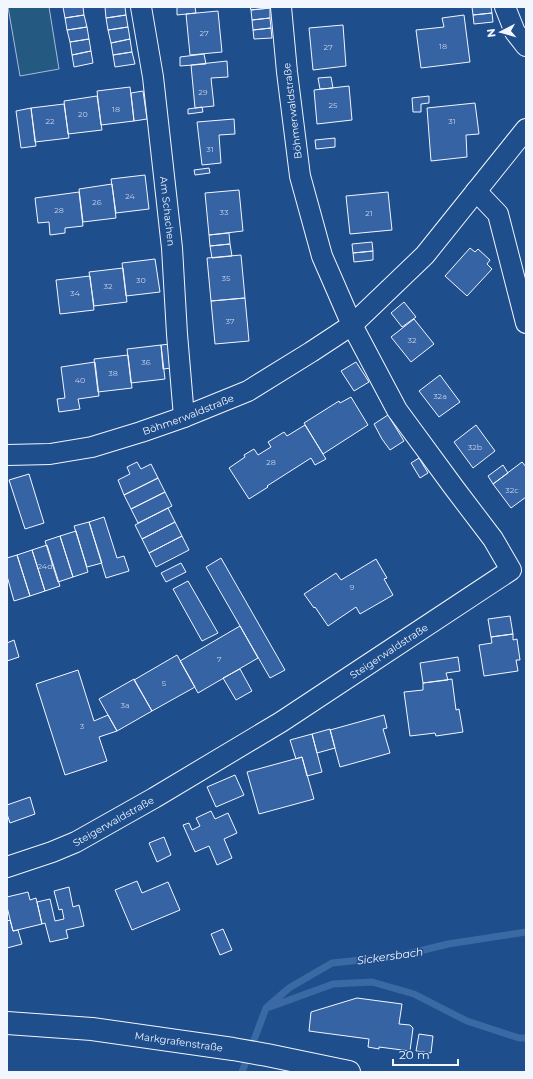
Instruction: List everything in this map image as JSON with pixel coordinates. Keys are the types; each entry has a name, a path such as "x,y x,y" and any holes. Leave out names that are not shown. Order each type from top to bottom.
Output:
{"street":[{"name":"Am Schachen","path":"141,7 153,77 172,248 184,417"},
{"name":"Böhmerwaldstraße","path":"281,7 287,72 300,176 322,256 352,325"},
{"path":"505,7 515,32 526,46"},
{"name":"Böhmerwaldstraße","path":"7,455 50,454 92,447 141,432 184,417 248,391 311,352 352,325 425,255 526,129"},
{"path":"476,191 498,214 526,323"},
{"name":"Steigerwaldstraße","path":"7,867 52,852 76,842 154,798 281,722 511,570 493,539 397,410 352,325"},
{"name":"Markgrafenstraße","path":"7,1023 92,1029 233,1049 349,1072"}],"shaded area":[{"path":"8,7 49,7 59,69 20,76"}],"building":[{"path":"63,7 83,7 84,15 65,18"},
{"path":"105,7 125,7 126,15 106,18"},
{"path":"177,7 195,7 196,13 177,15"},
{"path":"250,7 269,7 270,8 251,10"},
{"path":"472,7 491,7 492,13 473,15"},
{"path":"270,8 270,18 252,20 251,10"},
{"path":"218,11 222,52 190,55 186,14"},
{"path":"492,13 493,22 474,24 473,15"},
{"path":"84,15 87,27 67,30 65,18"},
{"path":"126,15 128,27 108,30 106,18"},
{"path":"464,15 470,62 421,68 416,30 444,27 442,18"},
{"path":"270,18 271,28 253,30 252,20"},
{"path":"343,25 346,66 313,70 309,28"},
{"path":"87,27 89,39 70,42 67,30"},
{"path":"128,27 130,39 111,43 108,30"},
{"path":"271,28 272,38 254,39 253,30"},
{"path":"89,39 91,51 72,55 70,42"},
{"path":"130,39 132,52 113,55 111,43"},
{"path":"91,51 93,63 74,67 72,55"},
{"path":"132,52 135,64 115,67 113,55"},
{"path":"204,54 206,64 180,66 180,57"},
{"path":"227,61 228,77 211,78 214,106 195,108 191,65"},
{"path":"331,77 333,88 320,89 318,78"},
{"path":"349,86 352,120 317,124 314,90"},
{"path":"130,87 134,121 101,125 97,91"},
{"path":"143,91 147,119 134,121 131,93"},
{"path":"97,96 102,130 68,134 64,101"},
{"path":"429,96 429,103 421,104 421,112 413,112 412,98"},
{"path":"475,103 479,134 466,135 467,157 431,161 427,108"},
{"path":"64,104 69,138 35,142 31,108"},
{"path":"202,107 203,112 188,114 188,109"},
{"path":"31,108 36,146 21,148 16,111"},
{"path":"234,119 235,134 219,135 221,163 202,165 197,122"},
{"path":"335,138 335,147 316,149 315,140"},
{"path":"209,168 210,173 195,175 194,170"},
{"path":"145,175 149,209 116,213 111,179"},
{"path":"112,184 116,218 83,222 79,189"},
{"path":"239,190 243,231 209,235 205,193"},
{"path":"79,192 83,226 65,228 65,233 50,235 49,222 38,223 35,198"},
{"path":"388,192 392,230 350,234 346,196"},
{"path":"229,233 230,244 210,246 209,235"},
{"path":"372,242 373,251 353,253 352,244"},
{"path":"230,244 232,256 212,258 210,246"},
{"path":"470,248 475,252 478,249 490,260 487,264 492,269 467,296 445,276"},
{"path":"373,251 373,260 354,262 353,253"},
{"path":"241,255 245,298 211,301 207,258"},
{"path":"155,259 160,292 126,296 122,263"},
{"path":"123,268 127,302 94,306 89,272"},
{"path":"90,276 94,310 60,314 56,280"},
{"path":"245,298 249,341 215,344 211,301"},
{"path":"404,302 416,317 402,327 391,313"},
{"path":"414,319 434,344 411,362 391,337"},
{"path":"170,344 172,368 163,369 161,345"},
{"path":"161,345 165,379 131,383 127,349"},
{"path":"128,355 132,388 98,392 94,359"},
{"path":"95,362 99,396 78,399 80,409 59,412 57,399 65,398 61,367"},
{"path":"356,362 369,382 354,391 341,371"},
{"path":"440,375 460,402 439,417 419,391"},
{"path":"351,397 368,425 323,454 304,423 339,401 340,403"},
{"path":"388,415 404,441 390,450 374,424"},
{"path":"305,425 326,459 315,465 311,458 249,499 229,468 245,457 244,455 254,449 258,455 271,447 268,442 284,432 287,436"},
{"path":"476,425 495,451 473,468 454,442"},
{"path":"419,458 428,473 420,478 411,463"},
{"path":"137,462 141,469 151,464 158,478 124,495 118,480 130,474 127,467"},
{"path":"522,462 526,467 526,497 511,508 493,484"},
{"path":"503,465 508,473 493,484 488,476"},
{"path":"29,474 44,523 25,529 9,480"},
{"path":"158,478 165,492 131,509 124,495"},
{"path":"165,492 172,506 138,523 131,509"},
{"path":"168,508 175,522 142,539 135,525"},
{"path":"104,517 117,558 124,556 129,571 106,578 89,522"},
{"path":"89,522 102,563 87,567 74,526"},
{"path":"175,522 182,536 149,553 142,539"},
{"path":"76,531 88,572 73,577 60,536"},
{"path":"60,536 73,577 58,582 45,541"},
{"path":"182,536 189,550 156,567 149,553"},
{"path":"47,545 60,586 45,591 32,550"},
{"path":"32,550 45,591 30,596 17,555"},
{"path":"17,555 30,596 14,601 7,576 7,558"},
{"path":"221,558 285,670 270,678 206,567"},
{"path":"376,559 387,578 384,579 393,595 360,614 356,607 328,626 304,594 336,573 341,580"},
{"path":"181,563 186,572 166,582 161,573"},
{"path":"188,581 218,633 202,641 173,589"},
{"path":"510,616 513,634 491,637 488,619"},
{"path":"240,626 258,658 198,693 180,661"},
{"path":"513,634 513,640 517,639 520,660 516,660 518,671 484,676 479,645 492,643 491,637"},
{"path":"14,640 19,657 7,661 7,643"},
{"path":"177,655 195,687 152,711 134,680"},
{"path":"458,657 460,671 446,673 448,680 423,683 420,663"},
{"path":"240,669 252,691 236,700 223,678"},
{"path":"78,670 94,721 108,715 117,731 99,737 107,761 65,775 36,684"},
{"path":"134,679 152,711 117,731 99,699"},
{"path":"452,679 456,710 459,709 463,732 436,736 435,733 410,736 404,692 423,690 423,683"},
{"path":"384,715 387,728 383,729 390,753 340,767 330,730"},
{"path":"330,729 335,748 317,753 312,734"},
{"path":"312,734 322,772 307,776 302,757 296,759 290,740"},
{"path":"302,757 314,799 259,814 247,772"},
{"path":"235,775 244,795 216,807 207,787"},
{"path":"30,797 35,814 10,823 7,814 7,805"},
{"path":"211,811 215,819 228,813 237,833 224,839 232,858 217,865 209,846 195,852 183,825 189,823 192,830 200,826 196,818"},
{"path":"164,837 171,855 157,862 149,843"},
{"path":"137,881 142,893 168,882 180,910 132,930 115,890"},
{"path":"69,887 73,907 79,905 84,926 66,930 68,938 50,942 45,923 42,924 37,902 50,899 55,921 64,919 62,909 59,910 54,891"},
{"path":"28,892 30,900 36,898 42,924 13,931 7,907 7,897"},
{"path":"10,920 13,931 18,930 22,944 7,948 7,921"},
{"path":"223,929 232,950 220,955 211,934"},
{"path":"357,998 402,1004 399,1024 410,1025 413,1028 410,1051 368,1047 369,1039 309,1031 311,1012"},
{"path":"419,1034 433,1036 431,1053 416,1051"}],"waterway":[{"name":"Sickersbach","path":"242,1072 266,1008 289,988 332,963 399,956 448,944 526,932"},
{"path":"270,1007 333,984 372,982 414,994 467,1021 519,1038 526,1038"}]}
